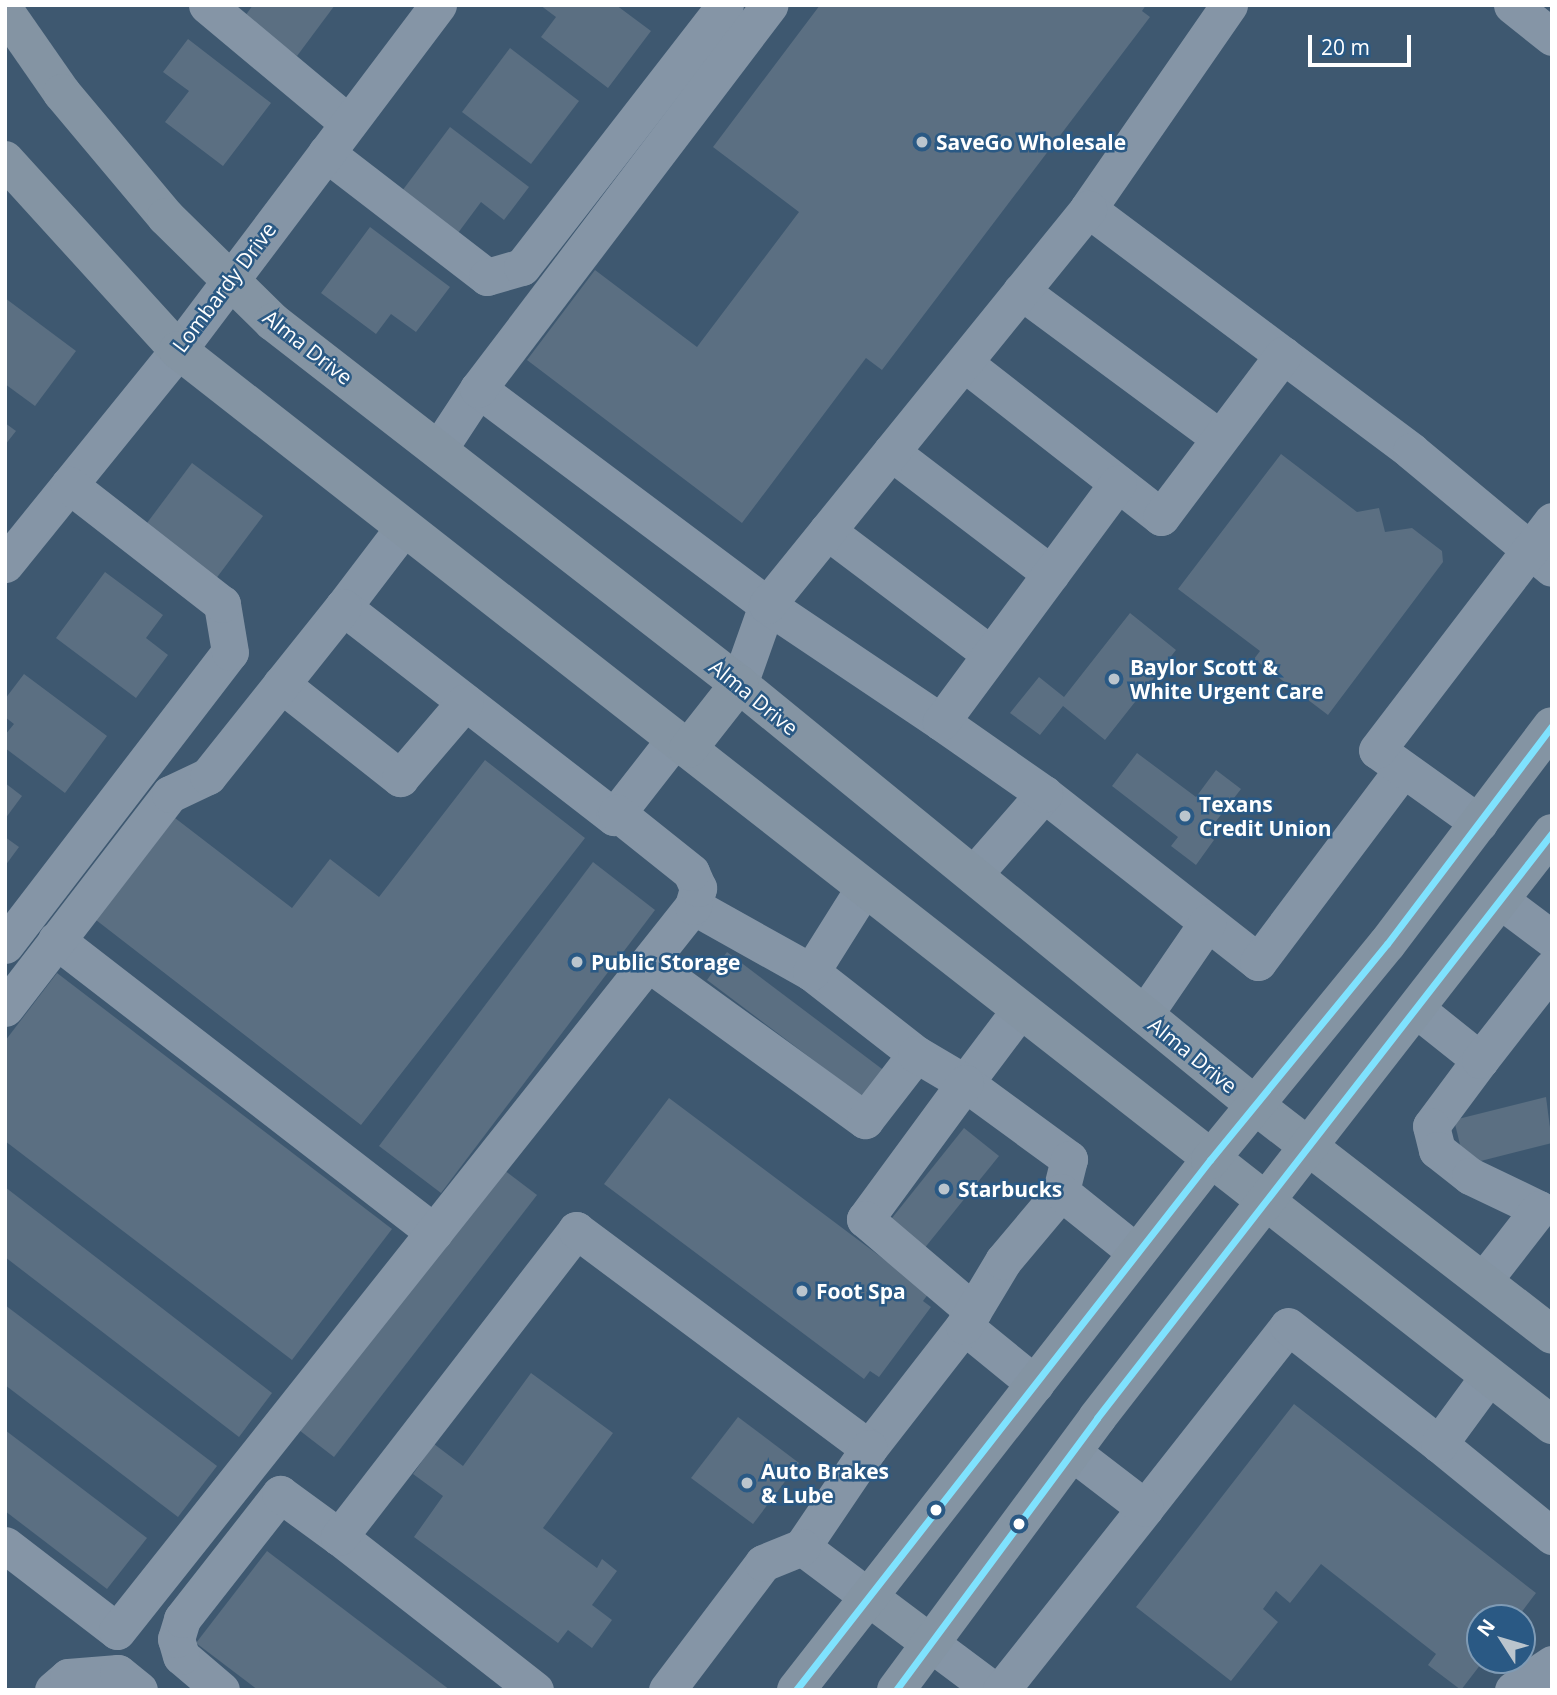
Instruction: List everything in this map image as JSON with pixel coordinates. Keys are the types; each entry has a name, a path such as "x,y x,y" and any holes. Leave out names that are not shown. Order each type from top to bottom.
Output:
{"main road":[{"name":"Alma Drive","path":"5,11 62,93 227,281 438,450 739,684 1255,1106 1552,1335"},
{"path":"5,160 178,350 682,744 1263,1204 1552,1425"},
{"path":"682,744 739,684"},
{"path":"796,1690 1210,1160 1479,823 1552,726"},
{"path":"896,1690 1072,1452 1552,833"},
{"path":"870,1598 930,1643"}],"street":[{"path":"207,5 348,123"},
{"name":"Lombardy Drive","path":"5,564 178,350 227,281 438,5"},
{"path":"326,153 487,277 522,267 725,5"},
{"path":"438,450 478,389 770,5"},
{"path":"739,684 767,605 1087,209 1228,5"},
{"path":"1512,5 1552,37"},
{"path":"1087,209 1283,355 1540,558"},
{"path":"1021,291 1220,438"},
{"path":"964,363 1161,517 1283,355"},
{"path":"478,389 767,605 1044,794 1258,962 1403,769"},
{"path":"891,452 1051,574"},
{"path":"941,722 1118,483"},
{"path":"5,945 230,653 222,604 69,485"},
{"path":"1479,823 1377,750 1540,558 1552,521"},
{"path":"5,1008 170,794 208,776 404,527"},
{"path":"827,531 990,654"},
{"path":"343,607 614,817 682,744"},
{"path":"281,684 400,778 465,702"},
{"path":"973,875 1044,794"},
{"path":"5,1545 117,1631 693,906 698,888 691,872 617,813"},
{"path":"811,971 864,888"},
{"path":"1500,900 1552,939"},
{"path":"667,1690 763,1563 802,1547 869,1448 968,1318 1003,1261 1061,1192 1069,1159 965,1083 916,1054 811,971 693,906"},
{"path":"1144,1015 1208,923"},
{"path":"56,940 434,1232"},
{"path":"648,963 864,1120 916,1054"},
{"path":"1483,1281 1545,1213 1470,1176 1437,1150 1431,1126 1552,968"},
{"path":"1416,1009 1480,1060"},
{"path":"1019,1011 865,1219 1035,1384"},
{"path":"1061,1192 1137,1253"},
{"path":"339,1537 576,1230 869,1448"},
{"path":"1001,1690 1288,1326 1552,1536"},
{"path":"1439,1444 1488,1377"},
{"path":"1072,1452 1145,1508"},
{"path":"221,1690 181,1656 176,1639 182,1619 280,1494 535,1690"},
{"path":"802,1547 870,1598"},
{"path":"930,1643 993,1690"},
{"path":"1513,1690 1552,1664"},
{"path":"53,1690 68,1676 118,1673 139,1690"}],"building":[{"path":"253,5 335,5 297,56 245,16"},
{"path":"540,5 616,5 651,31 608,88 541,37 556,17"},
{"path":"820,5 1146,5 1142,11 1150,17 882,370 866,358 742,523 527,360 595,270 697,347 799,212 713,147"},
{"path":"188,39 271,103 223,166 165,122 189,91 163,72"},
{"path":"510,48 579,101 531,164 462,112"},
{"path":"450,127 529,187 504,220 481,202 458,233 402,191"},
{"path":"370,227 450,287 416,332 391,314 376,334 321,293"},
{"path":"5,298 76,351 35,406 5,384"},
{"path":"5,423 16,431 5,445"},
{"path":"1281,454 1357,512 1379,508 1385,532 1412,528 1442,551 1443,562 1328,715 1254,659 1260,651 1178,589"},
{"path":"192,463 263,516 215,580 144,527"},
{"path":"105,572 163,615 146,638 168,655 136,698 56,638"},
{"path":"1130,613 1176,650 1105,740 1063,706 1040,735 1010,713 1039,677 1064,697"},
{"path":"24,674 107,736 65,793 5,748 5,735 14,724 5,717 5,699"},
{"name":"Texans Credit Union","path":"1137,753 1196,797 1216,770 1241,789 1206,834 1214,840 1196,865 1171,846 1178,837 1112,786"},
{"path":"485,760 585,838 361,1125 96,920 175,818 292,908 330,859 379,897"},
{"path":"5,783 22,796 5,819"},
{"path":"5,837 19,847 5,866"},
{"path":"593,862 655,910 441,1193 379,1146"},
{"path":"727,952 890,1075 869,1102 707,980"},
{"path":"57,973 392,1229 292,1360 5,1141 5,1041"},
{"path":"1546,1097 1552,1143 1465,1165 1454,1120"},
{"path":"669,1098 929,1293 923,1301 931,1307 879,1377 870,1371 864,1379 604,1184"},
{"name":"Starbucks","path":"964,1128 999,1156 923,1250 888,1223"},
{"path":"500,1167 537,1195 334,1457 299,1430"},
{"path":"5,1187 272,1393 239,1437 5,1257"},
{"path":"5,1305 217,1466 178,1517 5,1385"},
{"path":"531,1373 613,1433 543,1528 597,1568 602,1559 617,1571 592,1605 612,1620 592,1648 568,1630 558,1643 414,1537 443,1496 413,1474 434,1444 463,1466"},
{"path":"1294,1404 1536,1593 1528,1604 1466,1604 1466,1674 1473,1674 1461,1690 1428,1665 1436,1654 1321,1564 1290,1603 1276,1591 1263,1609 1278,1622 1231,1681 1136,1607"},
{"path":"738,1417 799,1463 753,1524 691,1478"},
{"path":"5,1430 147,1538 107,1589 5,1511"},
{"path":"267,1551 450,1690 258,1690 196,1643"}],"transit line":[{"path":"796,1690 1210,1160 1387,944 1552,726"},
{"path":"896,1690 1097,1418 1552,833"}],"place":[{"name":"SaveGo Wholesale","path":"922,142"},
{"name":"Baylor Scott & White Urgent Care","path":"1114,679"},
{"name":"Texans Credit Union","path":"1185,816"},
{"name":"Public Storage","path":"577,962"},
{"name":"Starbucks","path":"944,1189"},
{"name":"Foot Spa","path":"802,1291"},
{"name":"Auto Brakes & Lube","path":"747,1483"}]}
